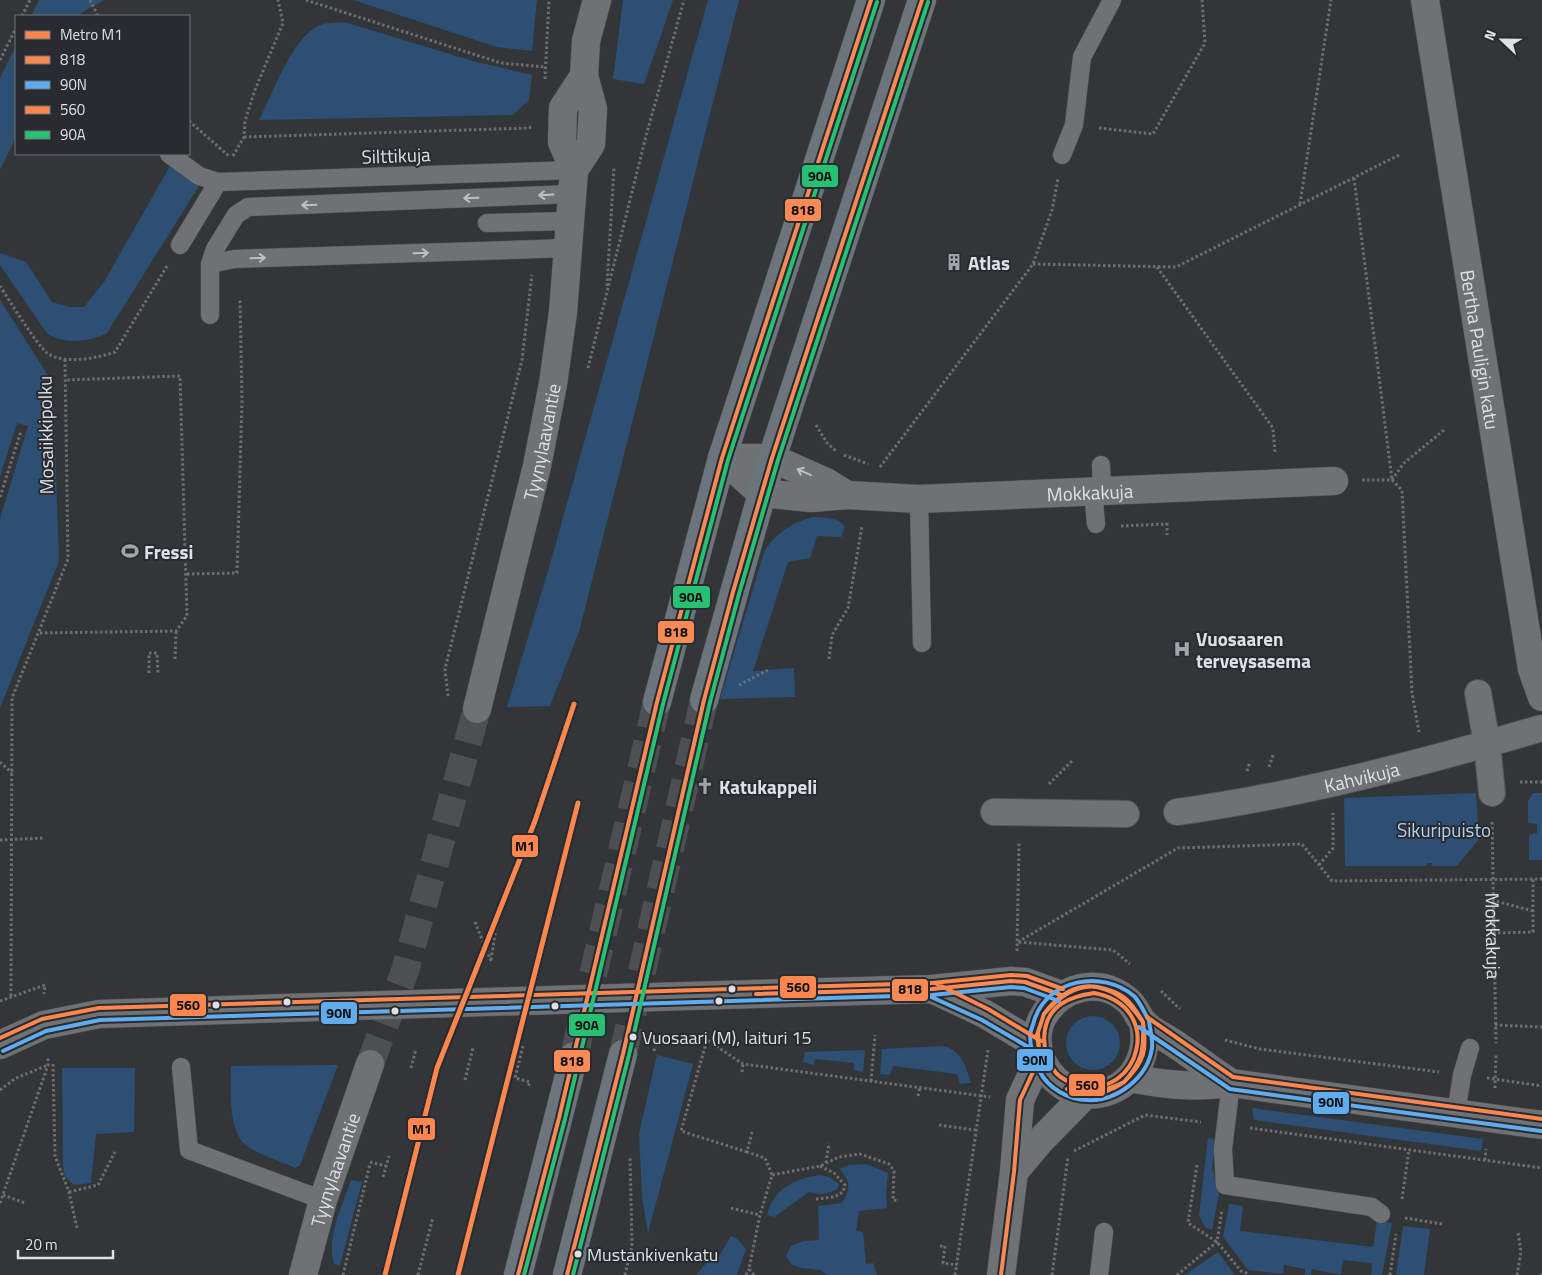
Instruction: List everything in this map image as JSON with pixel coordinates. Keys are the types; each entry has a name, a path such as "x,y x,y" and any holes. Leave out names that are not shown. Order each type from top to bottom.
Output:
{"main road":[{"path":"657,702 722,458 871,0"},
{"path":"704,700 761,493 922,0"},
{"path":"567,1275 623,1054"},
{"path":"518,1275 574,1056"}],"street":[{"name":"Tyynylaavantie","path":"578,0 586,40"},
{"name":"Tyynylaavantie","path":"477,709 537,466 559,339 573,182 591,144 593,109 584,76 586,40 597,0"},
{"name":"Bertha Pauligin katu","path":"1425,0 1532,669 1542,697"},
{"name":"Mokkakuja","path":"722,458 772,458 826,482 847,495"},
{"path":"722,458 761,493"},
{"name":"Mokkakuja","path":"761,493 811,498 847,495 919,499 1099,482 1278,484 1334,481"},
{"path":"1478,693 1487,744 1492,793"},
{"name":"Kahvikuja","path":"1177,812 1257,801 1487,744 1542,728"},
{"path":"1007,812 1126,814"},
{"path":"0,1045 44,1025 99,1014 932,989 1011,981 1025,982 1061,995"},
{"path":"1102,987 1116,992 1127,999 1142,1022 1146,1038 1139,1066 1130,1078 1110,1091 1086,1094 1070,1090 1057,1082 1047,1071 1039,1052 1037,1034 1041,1019 1061,995 1074,989 1102,987"},
{"path":"932,989 985,1014 1039,1052"},
{"path":"1142,1022 1231,1083"},
{"path":"1001,1275 1014,1172 1020,1100 1039,1052"},
{"name":"Tyynylaavantie","path":"303,1275 323,1200 370,1064"},
{"path":"1130,1078 1159,1084 1202,1087 1231,1083 1542,1126"},
{"path":"1014,1172 1041,1140 1086,1094"}],"lane":[{"path":"1062,155 1074,125 1082,57 1112,0"},
{"path":"170,155 199,176 218,182 180,245"},
{"name":"Silttikuja","path":"218,182 573,182"},
{"path":"210,315 210,264 215,249 236,215 248,207 573,182"},
{"path":"487,223 570,221"},
{"path":"210,264 234,259 568,248"},
{"path":"1096,524 1099,482"},
{"path":"919,499 922,643"},
{"path":"1456,1114 1462,1075 1462,1048"},
{"path":"181,1067 189,1150 323,1200"},
{"path":"1231,1083 1223,1149 1225,1185 1372,1207 1381,1214"},
{"path":"1099,1275 1104,1232"}],"path":[{"path":"22,15 30,0"},
{"path":"90,0 98,15"},
{"path":"278,0 283,23 255,90 245,121 244,138 529,128 536,125"},
{"path":"306,0 501,63 545,68"},
{"path":"544,86 549,0"},
{"path":"588,370 646,136 684,0"},
{"path":"1074,125 1153,134 1205,43 1202,0"},
{"path":"1300,205 1331,0"},
{"path":"0,60 15,30"},
{"path":"190,122 232,159"},
{"path":"826,443 837,452 879,468 1033,264 1052,210 1062,155"},
{"path":"1033,264 1176,267 1399,155"},
{"path":"607,294 614,161"},
{"path":"1354,178 1392,480 1402,490 1413,698 1425,759"},
{"name":"Mosaiikkipolku","path":"11,996 12,698 40,633 68,559 66,359 103,356 115,352 180,245"},
{"path":"448,701 445,668 522,360 531,300 534,249"},
{"path":"1157,267 1273,428 1278,484"},
{"path":"0,286 47,353 66,359"},
{"path":"187,574 237,573 242,402 240,298"},
{"path":"66,380 180,376 187,616 176,630 175,659"},
{"path":"1392,480 1404,463 1444,430"},
{"path":"0,497 21,431"},
{"path":"1167,521 1168,535"},
{"path":"829,659 832,635 848,608 859,538"},
{"path":"40,633 176,630"},
{"path":"149,673 149,653 157,653 158,673"},
{"path":"733,688 768,670"},
{"path":"0,762 13,774"},
{"name":"Mokkakuja","path":"1492,793 1496,1080"},
{"path":"1319,865 1334,848 1332,804"},
{"path":"1007,812 1018,942 1178,848 1302,844 1332,882 1542,879"},
{"path":"0,840 44,838"},
{"path":"1493,933 1533,932 1533,879"},
{"path":"1492,900 1532,910"},
{"path":"475,922 491,961 497,921"},
{"path":"0,1001 44,984"},
{"path":"1496,1025 1542,1027"},
{"path":"871,1081 875,1034"},
{"path":"1222,1039 1260,1049 1542,1086"},
{"path":"746,1275 749,1269 760,1215 772,1175 765,1158 681,1131 707,1040 743,1064 980,1096"},
{"path":"523,1046 515,1078 530,1082 528,1087"},
{"path":"955,1275 980,1096 989,1046"},
{"path":"465,1080 473,1048"},
{"path":"411,1068 416,1049"},
{"path":"0,1090 16,1078 51,1064"},
{"path":"51,1064 56,1156 69,1192 76,1228"},
{"path":"0,1203 51,1064"},
{"path":"742,1072 743,1064"},
{"path":"918,1096 920,1087"},
{"path":"1052,1275 1069,1154 1145,1115 1542,1168"},
{"path":"940,1125 975,1130"},
{"path":"747,1152 752,1132"},
{"path":"826,1163 829,1143"},
{"path":"69,1192 98,1186 115,1152"},
{"path":"343,1275 373,1153"},
{"path":"772,1175 820,1166 839,1157 860,1154 889,1164 894,1171 893,1200 899,1201"},
{"path":"625,1275 632,1246 630,1155"},
{"path":"383,1177 389,1156"},
{"path":"370,1162 386,1166"},
{"path":"816,1199 834,1197 843,1192 845,1185 834,1173 820,1166"},
{"path":"1177,1275 1217,1242 1225,1185"},
{"path":"3,1195 25,1202"},
{"path":"732,1208 760,1215"},
{"path":"1381,1214 1442,1224"},
{"path":"418,1275 433,1217"},
{"path":"1517,1275 1521,1252 1518,1232"},
{"path":"1217,1242 1241,1271 1253,1275"},
{"path":"940,1246 944,1246 942,1263 957,1265"},
{"path":"749,1269 754,1275"}],"green space":[{"path":"39,0 104,0 78,15 32,15"},
{"path":"353,0 537,0 532,51 497,47"},
{"path":"623,0 673,0 644,84 613,79"},
{"path":"708,0 739,0 579,632 550,706 507,707 550,564"},
{"path":"344,22 473,61 532,75 529,100 513,115 259,120 284,68 299,43 318,26"},
{"path":"15,48 15,139 0,170 0,78"},
{"path":"187,157 209,170 107,333 76,341 59,339 46,332 0,265 0,253 26,262 52,302 69,307 84,307 104,282 174,159"},
{"path":"0,300 53,383 59,561 0,708 0,519 28,426 17,423 0,477"},
{"path":"813,517 839,521 845,527 841,537 817,536 810,558 788,562 753,671 794,668 795,697 720,699 764,552 779,534 798,522"},
{"name":"Sikuripuisto","path":"1476,793 1479,839 1457,866 1432,866 1432,863 1427,863 1426,866 1345,866 1344,798"},
{"name":"Sikuripuisto","path":"1533,793 1542,793 1542,860 1529,860 1529,835 1537,833 1537,824 1528,823 1528,801"},
{"path":"1093,1016 1103,1018 1112,1024 1118,1033 1120,1043 1118,1053 1112,1062 1103,1068 1093,1070 1083,1068 1074,1062 1068,1053 1066,1043 1068,1033 1074,1024 1083,1018"},
{"path":"944,1046 950,1048 959,1056 971,1083 960,1084 957,1074 893,1066 890,1075 880,1074 882,1049"},
{"path":"865,1050 863,1072 854,1070 854,1063 815,1059 814,1065 803,1062 805,1052"},
{"path":"657,1055 693,1064 648,1233 642,1197 639,1133"},
{"path":"338,1065 300,1165 295,1168 265,1156 248,1147 241,1140 236,1132 233,1121 231,1066"},
{"path":"62,1068 135,1068 134,1132 96,1134 91,1183 74,1185 65,1177 63,1167"},
{"path":"1252,1108 1483,1139 1481,1151 1254,1120"},
{"path":"1208,1138 1213,1139 1216,1145 1212,1167 1219,1194 1212,1230 1205,1227 1199,1215"},
{"path":"866,1164 888,1173 887,1208 859,1211 856,1231 863,1232 866,1264 873,1263 877,1275 827,1275 820,1270 801,1268 791,1264 786,1256 791,1246 804,1241 819,1240 818,1206 842,1203 845,1198 848,1181 839,1169 849,1165"},
{"path":"820,1175 829,1177 839,1184 837,1189 823,1194 809,1192 774,1217 767,1215 775,1198 786,1186 802,1179"},
{"path":"351,1180 362,1182 340,1266 334,1264 332,1253 333,1232"},
{"path":"1229,1204 1243,1206 1240,1231 1373,1247 1377,1221 1392,1223 1382,1275 1371,1275 1372,1263 1343,1260 1341,1275 1312,1269 1311,1275 1305,1275 1305,1269 1284,1265 1283,1274 1248,1270 1223,1237"},
{"path":"1403,1226 1430,1229 1424,1275 1396,1275"},
{"path":"731,1236 737,1238 746,1249 737,1275 696,1275 709,1260 715,1263"},
{"path":"1218,1252 1235,1275 1186,1275 1188,1273"}],"tunnel":[{"path":"623,1054 704,700"},
{"path":"574,1056 657,702"},
{"path":"370,1064 405,971 477,709"}],"metro line":[{"name":"M1","path":"385,1275 437,1068 535,821 574,704"},
{"name":"M1","path":"458,1275 578,803"}],"transit line":[{"name":"818","path":"518,1275 559,1118 657,702 722,458 871,0"},
{"name":"818","path":"567,1275 623,1054 704,700 733,592 772,458 922,0"},
{"name":"90A","path":"524,1275 565,1119 663,704 728,460 877,2"},
{"name":"90A","path":"573,1275 629,1055 710,702 739,594 778,460 928,2"},
{"name":"560","path":"0,1038 42,1019 99,1008 932,983 1011,975 1027,976 1063,989"},
{"name":"818","path":"756,994 932,989 1011,981 1025,982 1061,995"},
{"name":"90N","path":"1148,1019 1136,998 1121,988 1107,983 1092,981 1077,983 1063,988 1051,996 1041,1007 1030,1032 1032,1050 1040,1072 1054,1088 1073,1098 1098,1100 1120,1092 1138,1078 1149,1059 1152,1048 1149,1021"},
{"name":"560","path":"927,983 935,983 988,1009 1041,1041"},
{"name":"818","path":"1044,1014 1054,1002 1074,989 1089,986 1097,987"},
{"name":"90N","path":"3,1051 46,1031 100,1020 932,995 1011,987 1024,988 1059,1001"},
{"name":"818","path":"1044,1014 1061,998 1074,990 1097,987"},
{"name":"818","path":"1097,987 1120,994 1130,1003 1143,1022"},
{"name":"818","path":"1097,987 1112,992 1124,1000 1143,1022"},
{"name":"560","path":"1094,993 1117,1001 1131,1015 1137,1032 1136,1050 1130,1066 1117,1079 1100,1086 1079,1085 1069,1082 1056,1073 1047,1056 1044,1037 1049,1018 1054,1010 1069,1000 1094,993"},
{"name":"90N","path":"927,995 982,1020 1035,1051"},
{"name":"818","path":"1039,1050 1037,1035 1044,1014"},
{"name":"818","path":"1039,1050 1038,1032 1044,1014"},
{"name":"560","path":"1147,1017 1233,1077 1542,1119"},
{"name":"818","path":"1124,1082 1139,1061 1143,1040 1143,1022"},
{"name":"818","path":"1124,1082 1136,1068 1143,1055 1145,1040 1143,1022"},
{"name":"90N","path":"1139,1027 1230,1089 1541,1131"},
{"name":"818","path":"1001,1275 1014,1172 1020,1100 1040,1057"},
{"name":"818","path":"1067,1089 1096,1091 1124,1082"},
{"name":"818","path":"1067,1089 1082,1093 1097,1093 1104,1092 1124,1082"}],"place":[{"name":"Atlas","path":"954,262"},
{"name":"Fressi","path":"130,551"},
{"name":"Vuosaaren terveysasema","path":"1182,649"},
{"name":"Katukappeli","path":"705,786"},
{"name":"Vuosaari (M), laituri 15","path":"633,1037"},
{"name":"Mustankivenkatu","path":"578,1254"}]}
